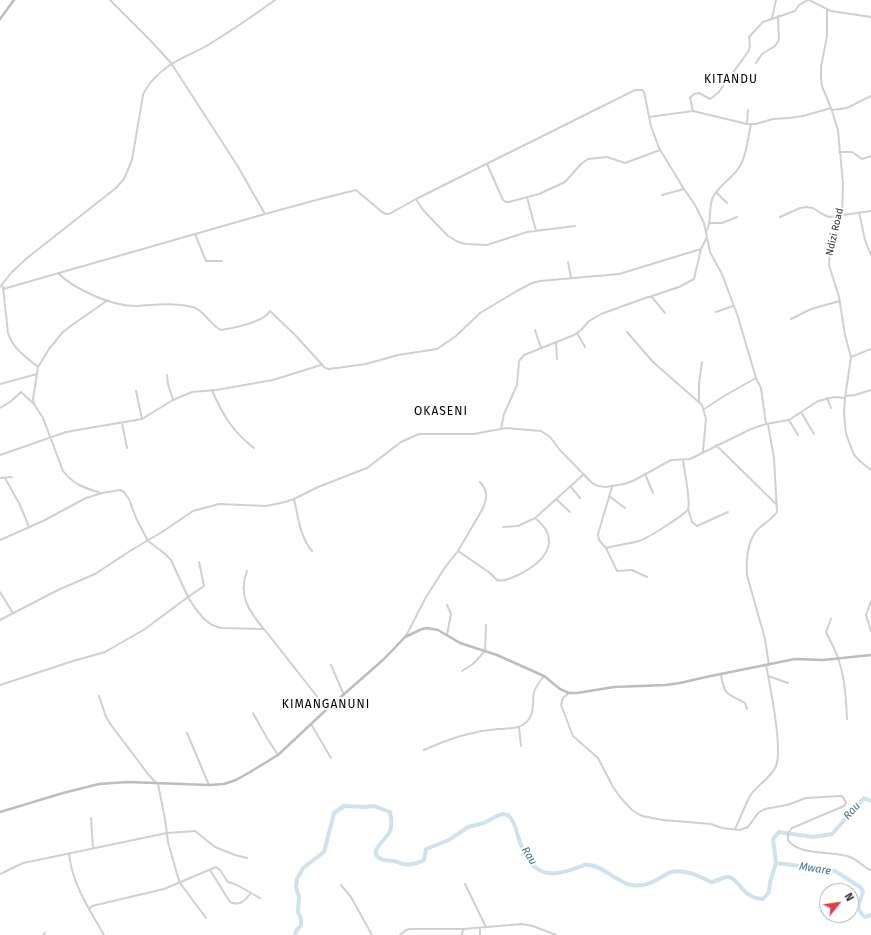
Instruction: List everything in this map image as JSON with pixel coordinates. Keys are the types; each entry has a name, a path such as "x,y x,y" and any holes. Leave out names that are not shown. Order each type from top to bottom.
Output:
{"street":[{"path":"0,19 14,0"},
{"path":"110,0 172,63 233,159 265,214"},
{"path":"38,367 16,348 10,340 3,288 1,286 11,273 27,258 116,188 124,179 132,160 144,92 164,68 213,41 275,0"},
{"path":"772,18 776,0"},
{"path":"693,111 690,100 692,96 699,93 710,99 718,93 748,52 750,47 748,40 749,35 763,22 795,10 799,5 808,0 831,11 871,17"},
{"name":"Ndizi Road","path":"827,9 827,36 821,68 821,78 822,86 838,130 843,184 842,214 830,248 829,261 830,270 840,301 845,336 851,357 845,397 845,426 854,455 871,470"},
{"path":"756,63 762,54 775,46 779,40 778,16"},
{"path":"3,288 265,214 356,190 386,214 635,90 641,89 644,92 653,133 660,150 701,215 710,252 722,274 756,378 761,388 774,458 778,506 777,512 753,535 749,546 747,575 765,639 768,676 777,735 778,759 776,766 769,777 750,794 735,829"},
{"path":"649,116 693,111 751,124 773,119 803,116 831,109 847,108 871,96"},
{"path":"747,124 748,110"},
{"path":"706,231 710,223 709,211 713,197 740,166 751,124"},
{"path":"487,164 500,194 506,202 528,198 566,182 581,164 588,159 607,157 624,163 660,150"},
{"path":"840,152 852,152 862,159 871,156"},
{"path":"662,195 684,189"},
{"path":"716,192 727,203"},
{"path":"528,198 536,231"},
{"path":"416,199 448,236 458,242 466,244 487,245 508,237 536,231 575,226"},
{"path":"780,218 800,208 806,207 813,208 826,216 871,211"},
{"path":"859,212 864,240 871,255"},
{"path":"710,223 722,223 737,217"},
{"path":"195,234 206,261 222,261"},
{"path":"501,429 504,414 517,385 519,361 524,356 577,334 589,321 597,316 649,296 679,287 694,278 701,249 707,237"},
{"path":"58,273 81,290 108,300 129,305 166,304 194,307 221,330 260,320 268,315 270,311 327,369 366,364 398,355 437,349 456,336 480,313 524,287 540,281 619,274 701,249"},
{"path":"568,262 572,278"},
{"path":"649,296 654,299 665,313"},
{"path":"34,404 33,393 38,367 49,349 63,332 83,316 108,300"},
{"path":"791,319 811,309 840,301"},
{"path":"716,312 733,306"},
{"path":"534,330 541,348"},
{"path":"627,332 653,362 699,402 704,409 706,419 703,451"},
{"path":"577,334 584,347"},
{"path":"556,342 557,359"},
{"path":"851,357 871,348"},
{"path":"699,402 698,384 702,362"},
{"path":"0,455 77,430 142,419 173,400 197,391 273,380 322,365"},
{"path":"0,384 37,374"},
{"path":"167,375 173,400"},
{"path":"704,409 756,378"},
{"path":"212,390 222,412 230,424 244,440 254,448"},
{"path":"0,620 58,590 95,574 197,509 226,503 266,506 294,499 318,487 367,468 401,442 419,434 468,434 501,429 541,431 546,434 596,485 612,487 633,481 670,460 683,460 690,458 751,429 789,420 818,401 827,398 855,395 871,390"},
{"path":"136,391 142,419"},
{"path":"0,408 10,402 21,392 34,404 43,418 63,471 69,478 82,487 102,493"},
{"path":"827,398 831,408"},
{"path":"801,412 814,434"},
{"path":"789,420 798,434"},
{"path":"122,423 127,448"},
{"path":"716,445 778,506"},
{"path":"683,460 688,509 692,522 697,526 728,512"},
{"path":"503,527 518,526 535,518 584,474"},
{"path":"645,474 653,493"},
{"path":"0,478 12,477"},
{"path":"5,478 30,527"},
{"path":"0,812 94,785 127,782 157,784 224,784 236,780 278,754 384,660 405,637 426,597 446,566 458,551 485,504 486,489 480,482"},
{"path":"571,487 580,498"},
{"path":"612,487 598,534 599,540 606,548 618,571 632,570 647,577"},
{"path":"0,540 64,511 80,501 102,493 120,490 124,492 129,499 136,518 148,541 171,560 188,597 199,613 212,625 221,628 264,629"},
{"path":"609,496 626,508"},
{"path":"294,499 305,542 312,551"},
{"path":"556,499 570,512"},
{"path":"606,548 643,539 678,518 688,509"},
{"path":"458,551 499,581 515,576 538,563 550,546 548,533 535,518"},
{"path":"0,685 105,652 145,629 204,586 199,562"},
{"path":"247,571 243,585 246,601 255,618 327,709"},
{"path":"0,592 13,613"},
{"path":"871,601 866,615 871,631"},
{"path":"446,605 451,614 448,635"},
{"path":"831,619 826,632 838,658 846,688 847,719"},
{"path":"462,671 473,664 485,651 486,625"},
{"path":"405,637 427,628 438,630 460,643 497,655 544,676 560,689 568,693 614,687 680,683 795,659 871,656"},
{"path":"331,665 344,695"},
{"path":"721,674 722,682 727,694 745,703 747,709"},
{"path":"424,750 444,741 475,732 519,727 531,716 534,692 544,676"},
{"path":"768,676 788,683"},
{"path":"568,693 563,698 562,705 573,736 598,758 613,787 632,810 642,816 703,823 722,828 747,828 758,813 765,809 787,805 806,798 841,796 846,801 844,806 792,828 788,833 788,840 790,843 809,851 850,857 862,866 871,870"},
{"path":"99,696 106,717 116,734 157,784 171,856 180,883 206,918"},
{"path":"253,713 278,754"},
{"path":"311,724 331,758"},
{"path":"519,727 521,746"},
{"path":"187,733 209,785"},
{"path":"91,818 93,848"},
{"path":"0,874 23,863 167,833 195,831 215,847 247,858"},
{"path":"69,853 70,866 76,883 104,935"},
{"path":"89,909 92,906 164,889 218,868 228,882 235,884 250,894 260,898"},
{"path":"210,870 230,902 237,904 242,903 250,894"},
{"path":"465,884 486,927"},
{"path":"341,885 351,897 372,935"},
{"path":"400,935 406,930 410,929 463,929 527,924 539,927 556,935"},
{"path":"480,928 480,935"},
{"path":"462,935 463,929"}],"waterway":[{"name":"Rau","path":"295,935 296,931 301,925 301,919 298,912 299,897 296,887 297,879 303,868 324,852 334,813 344,806 374,806 390,812 391,824 389,834 377,848 376,852 376,855 384,860 407,864 421,862 424,860 426,849 449,840 468,827 484,823 502,814 508,815 512,820 527,858 536,868 541,871 561,873 585,865 593,866 620,881 631,885 643,885 657,880 670,872 682,871 702,877 711,882 724,877 733,878 745,892 756,898 763,899 769,892 770,882 776,863 773,839 779,832 813,837 832,834 864,798 871,801"},
{"name":"Mware","path":"776,863 822,868 835,871 860,887 863,891 859,904 859,910 865,917 871,915"}],"district":[{"name":"KITANDU","path":"731,80"},
{"name":"OKASENI","path":"441,412"},
{"name":"KIMANGANUNI","path":"326,705"}]}
